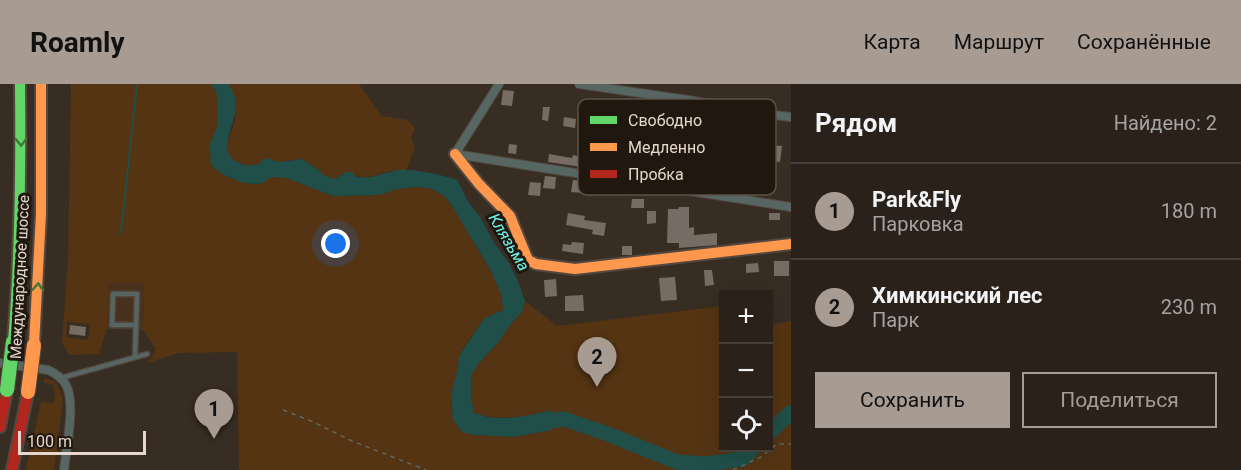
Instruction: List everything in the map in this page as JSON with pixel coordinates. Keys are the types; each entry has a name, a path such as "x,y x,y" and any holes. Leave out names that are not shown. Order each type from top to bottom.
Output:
{"main road":[{"name":"Международное шоссе","path":"0,427 7,390 18,295 21,191 20,84"},
{"name":"Международное шоссе","path":"12,470 28,392 39,286 42,202 41,84"},
{"path":"455,154 479,184 510,216 528,260 536,264 575,269 791,244"}],"street":[{"path":"499,84 455,154 578,173"},
{"path":"579,84 681,99"},
{"path":"776,115 791,117"},
{"path":"715,195 791,207"},
{"path":"0,363 48,370 55,373 66,385 69,392 70,418 64,470"}],"lane":[{"path":"135,357 137,294 112,294 112,325 136,325"},
{"path":"60,378 147,354"}],"path":[{"path":"283,410 352,441 426,470"},
{"path":"733,470 761,457 777,444 791,444"}],"shaded area":[{"path":"71,84 211,84 217,99 217,126 210,157 215,169 226,176 244,183 257,184 274,177 287,178 333,196 379,195 397,189 429,188 443,195 455,210 495,279 502,297 503,310 485,318 462,350 451,394 452,414 481,435 514,437 552,430 552,410 503,418 474,413 471,398 471,375 522,312 525,301 557,326 719,306 719,452 773,452 773,324 791,321 791,470 239,470 237,352 179,353 148,363 156,349 143,330 144,283 109,283 107,329 99,354 69,355 62,342 68,259","holes":["67,322 90,324 88,340 66,337"]},
{"path":"229,84 359,84 382,116 407,120 415,128 411,138 415,147 406,171 391,171 370,177 355,176 346,172 335,179 323,175 301,159 247,166 234,161 229,157 227,151 236,106 236,100"},
{"path":"108,282 144,283 143,330 107,329"},
{"path":"44,378 54,381 63,400 54,470 26,470 41,402 54,403 53,385 44,382"}],"water":[{"path":"211,84 229,84 235,97 235,113 227,144 231,157 237,162 256,165 269,158 280,162 302,159 323,175 335,179 346,172 352,172 356,177 373,177 402,170 427,172 457,180 469,203 509,263 525,301 522,312 471,375 471,398 474,413 503,418 552,410 552,430 514,437 474,435 462,432 453,420 451,394 459,356 485,318 503,310 502,297 492,273 451,204 443,195 429,188 416,187 397,189 379,195 333,196 287,178 274,177 257,184 244,183 226,176 211,164 210,144 217,126 217,99"}],"building":[{"path":"503,90 514,91 512,106 501,105"},
{"path":"543,107 550,107 548,121 542,120"},
{"path":"564,117 576,119 575,128 563,126"},
{"path":"509,144 517,145 516,154 508,153"},
{"path":"776,146 782,146 780,162 776,162"},
{"path":"549,154 572,158 573,155 578,156 578,166 548,162"},
{"path":"545,176 556,177 555,189 543,188"},
{"path":"573,180 578,180 578,193 571,192"},
{"path":"530,182 541,183 540,196 528,195"},
{"path":"632,199 644,199 644,208 631,208"},
{"path":"689,207 689,228 694,227 694,235 717,233 717,245 679,248 679,243 667,243 668,209"},
{"path":"647,211 656,211 656,223 647,224"},
{"path":"568,213 585,216 584,220 606,223 604,236 592,234 593,230 566,225"},
{"path":"769,213 780,213 780,220 769,220"},
{"path":"572,242 584,243 583,254 562,251 563,244 571,245"},
{"path":"622,246 632,246 632,255 622,255"},
{"path":"774,261 789,261 789,276 774,276"},
{"path":"758,263 759,272 746,273 746,264"},
{"path":"704,270 712,270 714,285 705,286"},
{"path":"675,277 677,300 661,301 659,278"},
{"path":"556,279 557,296 545,297 544,280"},
{"path":"583,295 584,311 565,311 565,296"},
{"path":"70,325 86,327 85,336 69,334"}],"waterway":[{"path":"121,233 137,84"},
{"name":"Клязьма","path":"773,429 791,412"},
{"name":"Клязьма","path":"534,423 564,419 677,462 706,464 743,459 750,452"}],"traffic: fast":[{"path":"13,342 19,213 20,84"},
{"path":"7,390 13,342"}],"traffic: slow":[{"path":"34,345 41,214 41,84"},
{"path":"455,154 479,184 510,216 528,260 536,264 575,269 791,244"},
{"path":"28,392 34,345"}],"traffic: jam":[{"path":"0,427 7,390"},
{"path":"12,470 28,392"}],"place":[{"name":"Химкинский лес","path":"597,387"},
{"name":"Park&Fly","path":"214,439"}]}
